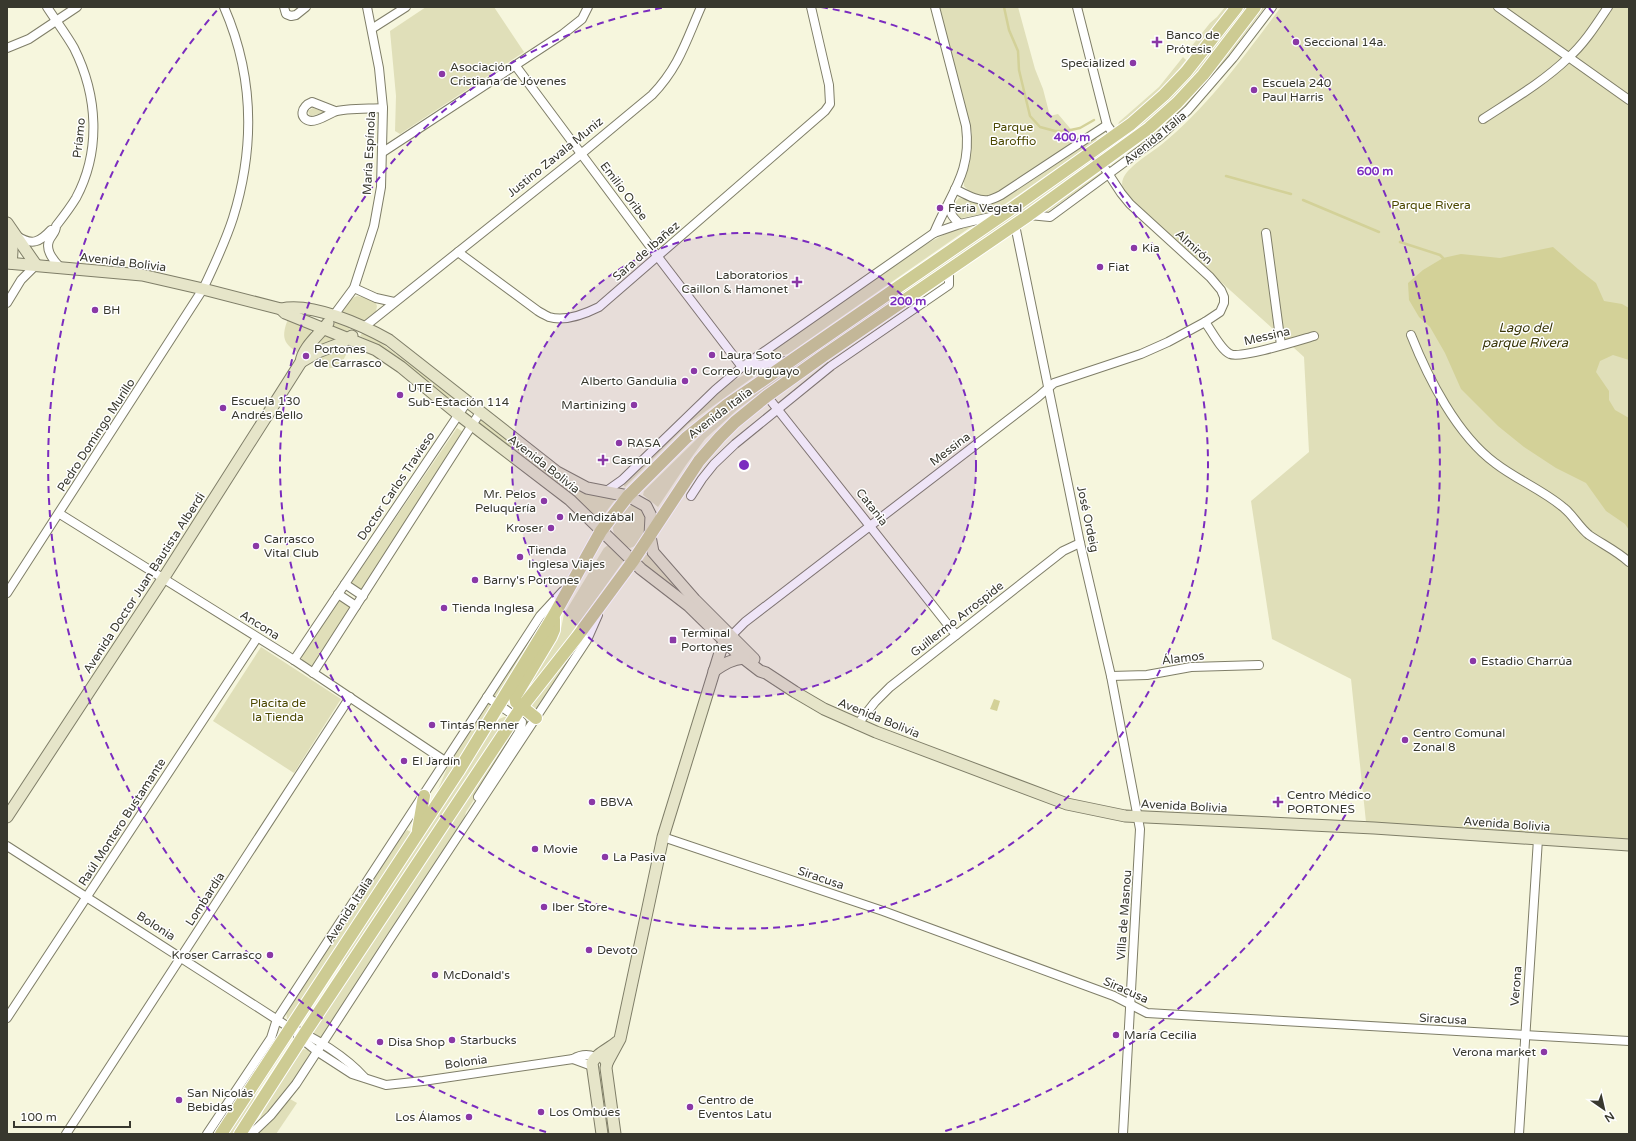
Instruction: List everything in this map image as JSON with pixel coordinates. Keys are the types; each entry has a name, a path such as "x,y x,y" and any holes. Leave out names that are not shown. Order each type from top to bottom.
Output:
{"main road":[{"name":"Avenida Italia","path":"240,1134 258,1107 332,974 339,953 417,835 499,706 554,616 571,582 601,530 628,496 686,438 713,416 1115,136 1148,110 1194,62 1237,7"},
{"name":"Avenida Italia","path":"220,1129 299,1033 518,712 633,561 699,461 735,422 767,396 1102,164 1149,128 1177,103 1203,75 1255,7"},
{"path":"536,718 518,712 514,700 551,637 554,630 554,616"},
{"path":"417,835 424,796"}],"street":[{"name":"Príamo","path":"47,7 74,48 89,84 94,118 92,153 82,185 75,200 56,226 56,230 48,241 48,247 52,257 60,268"},
{"path":"7,48 29,39 77,7"},
{"name":"Pedro Domingo Murillo","path":"7,593 60,514 203,289 232,219 243,176 248,112 247,87 236,38 224,7"},
{"path":"284,7 286,14 291,16 296,15 306,7"},
{"name":"María Espínola","path":"334,315 354,288 374,226 381,188 383,108 373,28 367,7"},
{"path":"373,28 406,7"},
{"path":"383,152 576,24 582,19 588,7"},
{"name":"Justino Zavala Muniz","path":"348,338 364,327 581,154 652,95 663,84 678,62 702,7"},
{"name":"Sara de Ibañez","path":"458,252 538,311 550,317 557,318 584,314 599,307 825,111 830,104 831,100 829,85 811,7"},
{"path":"934,233 962,174 966,162 968,138 935,7"},
{"path":"1077,7 1107,125 1115,136"},
{"name":"Avenida Italia","path":"1029,215 1050,217 1160,136 1188,110 1233,58 1272,7"},
{"path":"1498,7 1629,100"},
{"path":"1483,119 1532,86 1569,57 1608,7"},
{"name":"Emilio Oribe","path":"515,65 658,257 742,366"},
{"path":"335,112 383,108"},
{"path":"955,189 983,200 988,200 1001,195 1107,125"},
{"name":"Almirón","path":"1102,164 1130,204 1210,276 1221,290 1224,297 1222,308 1220,312 1205,322"},
{"path":"950,200 950,212 953,219 960,224"},
{"name":"Avenida Italia","path":"605,492 622,480 742,366 934,233 960,224 1004,214"},
{"path":"7,223 12,234 36,265 21,280 7,303"},
{"name":"José Ordeig","path":"1015,225 1080,543 1111,676 1138,817"},
{"path":"12,234 28,242 37,242 43,239 52,228 56,226"},
{"path":"9,263 12,245 10,237 12,234"},
{"path":"1266,234 1281,345"},
{"name":"Avenida Bolivia","path":"9,263 142,275 281,309 290,307 334,315 364,327 389,340 557,472 587,488 628,496 642,503 651,516 650,536 653,552 658,559 729,638 744,658 760,671 766,673"},
{"path":"691,496 702,479 730,449 777,409 831,366 949,285 949,270"},
{"path":"354,288 376,298 394,302"},
{"name":"Avenida Bolivia","path":"281,309 285,314 376,350 401,367 458,415 570,500 633,561 729,638 766,673 794,692 824,709 857,724 1067,804 1097,811 1138,817 1374,828 1629,845"},
{"name":"Avenida Doctor Juan Bautista Alberdi","path":"7,817 163,579 301,362 309,345 334,315"},
{"name":"Messina","path":"729,638 745,622 1054,383 1140,354 1168,342 1205,322 1225,351 1229,354 1238,355 1314,336"},
{"path":"1411,334 1424,368 1468,437 1494,463 1565,508 1588,534 1622,555 1629,562"},
{"name":"Avenida Doctor Juan Bautista Alberdi","path":"301,362 318,352 339,344 348,338"},
{"path":"742,366 793,360"},
{"name":"Catania","path":"767,396 956,635"},
{"name":"Doctor Carlos Travieso","path":"294,660 467,402"},
{"path":"314,673 481,411"},
{"name":"Ancona","path":"60,514 294,660 445,760"},
{"name":"Guillermo Arrospide","path":"857,724 875,702 890,687 1063,551 1080,543"},
{"name":"Avenida Italia","path":"207,1134 220,1129 271,1038 277,1019 424,796 445,760 540,616 571,582"},
{"path":"345,584 363,596"},
{"path":"338,594 356,606"},
{"name":"Avenida Italia","path":"251,1134 271,1115 289,1094 320,1048 587,640 603,601"},
{"name":"Raúl Montero Bustamante","path":"7,1018 257,638"},
{"path":"602,1134 600,1062 620,1039 663,837 722,646 729,638"},
{"path":"714,671 725,663 734,659 744,658"},
{"name":"Álamos","path":"1111,676 1147,675 1191,667 1259,665"},
{"name":"Lombardía","path":"66,1134 350,697"},
{"path":"487,697 499,706 518,712"},
{"name":"Avenida Italia","path":"468,821 468,814 481,791 521,729 522,722 518,712"},
{"name":"Villa de Masnou","path":"1123,1134 1141,841 1138,817"},
{"name":"Siracusa","path":"663,837 883,911 1114,996 1146,1013 1629,1041"},
{"name":"Verona","path":"1519,1134 1524,1036 1538,839"},
{"name":"Bolonia","path":"7,846 299,1033 352,1074 386,1084 400,1084 572,1060 576,1057 589,1054 600,1062"},
{"path":"600,1062 615,1134"}],"green space":[{"name":"Asociación Cristiana de Jóvenes","path":"426,7 494,7 524,52 400,134 395,131 396,96 390,31"},
{"name":"Parque Baroffio","path":"938,7 1018,7 1050,116 1058,114 1080,140 991,196 983,196 970,192 964,186 964,181 970,162 972,133"},
{"path":"1225,7 1228,7 1192,53 1187,52 1210,23"},
{"path":"1244,7 1248,7 1203,65 1174,98 1117,146 1113,144 1135,128 1180,87 1209,54"},
{"path":"1263,7 1265,7 1236,46 1232,56 1184,107 1149,140 1112,167 1112,165 1159,130 1179,111 1192,97"},
{"name":"Parque Rivera","path":"1281,7 1629,7 1629,839 1366,822 1351,679 1272,639 1251,501 1309,452 1304,357 1128,198 1123,189 1122,182 1125,174 1129,170 1161,145 1195,114 1225,80"},
{"path":"1183,57 1186,60 1163,86 1118,125 1119,122 1159,87"},
{"path":"313,108 325,112 311,116 308,111"},
{"path":"1096,138 1097,140 995,211 962,218 958,218 953,213 953,205 959,198 992,203 1001,200"},
{"path":"1112,145 1116,147 813,355 738,409 705,439 658,507 643,495 644,491 701,435 754,393"},
{"path":"1103,171 1103,173 1047,212 1045,211"},
{"path":"975,224 788,354 757,361 928,243 949,232"},
{"path":"357,296 374,300 377,306 376,311 364,321 342,313 348,303"},
{"path":"288,319 303,324 311,331 312,335 300,354 290,347 285,340 284,335"},
{"path":"338,321 348,325 350,330 349,332 333,327 333,324"},
{"path":"363,332 381,343 461,402 459,408 406,364 378,345 360,336"},
{"path":"325,334 339,339 315,348 313,347"},
{"path":"351,344 344,359 337,367 327,367 311,361 333,350"},
{"path":"763,370 688,424 625,487 623,484 729,383 744,375"},
{"path":"482,419 558,476 615,498 615,500 599,521 567,490 480,424"},
{"path":"457,428 463,432 362,591 352,585 352,582"},
{"path":"634,504 639,505 648,517 645,531 641,540 630,548 618,540 614,534 613,527 629,506"},
{"path":"608,545 624,560 559,651 520,699 561,629 564,614 604,548"},
{"path":"646,555 649,555 694,604 642,564 641,562"},
{"path":"340,600 352,608 314,667 302,660 301,656"},
{"path":"538,626 540,626 496,700 492,697"},
{"path":"583,639 537,711 527,704"},
{"name":"Placita de la Tienda","path":"261,647 341,699 294,773 213,721"},
{"path":"488,703 491,703 492,706 434,799 451,759"},
{"path":"508,717 310,1016 339,971 345,954 499,719"},
{"path":"517,721 521,727 466,812 463,823 322,1039 313,1035 312,1032"},
{"path":"407,830 412,834 290,1020 287,1019 286,1011 394,846"},
{"path":"290,1038 292,1038 256,1094 251,1108 236,1134 228,1134"},
{"path":"303,1049 308,1050 311,1054 282,1100 259,1121 265,1106"},
{"path":"599,1076 602,1076 610,1134 608,1134"},
{"path":"290,1099 297,1103 276,1134 257,1134"}],"water":[{"name":"Lago del parque Rivera","path":"1553,247 1596,283 1604,301 1622,304 1629,308 1629,360 1613,355 1600,361 1596,372 1609,391 1609,400 1615,410 1629,418 1629,530 1625,524 1606,511 1586,483 1556,468 1524,447 1498,426 1461,389 1445,353 1430,327 1419,317 1409,300 1408,283 1423,270 1443,258 1461,254 1500,258"},
{"path":"994,699 1000,701 997,711 990,709"}],"waterway":[{"path":"1004,7 1009,30 1018,51 1019,70 1030,116 1040,127 1055,131 1066,131 1080,128 1094,120"},
{"path":"1226,176 1291,194"},
{"path":"1303,200 1379,232"},
{"path":"1400,242 1440,255 1443,258"}],"place":[{"name":"Banco de Prótesis","path":"1157,42"},
{"name":"Seccional 14a.","path":"1296,42"},
{"name":"Specialized","path":"1133,63"},
{"name":"Asociación Cristiana de Jóvenes","path":"442,74"},
{"name":"Escuela 240 Paul Harris","path":"1254,90"},
{"name":"Feria Vegetal","path":"940,208"},
{"name":"Kia","path":"1134,248"},
{"name":"Fiat","path":"1100,267"},
{"name":"Laboratorios Caillon & Hamonet","path":"797,282"},
{"name":"BH","path":"95,310"},
{"name":"Laura Soto","path":"712,355"},
{"name":"Portones de Carrasco","path":"306,356"},
{"name":"Correo Uruguayo","path":"694,371"},
{"name":"Alberto Gandulia","path":"685,381"},
{"name":"UTE Sub-Estación 114","path":"400,395"},
{"name":"Martinizing","path":"634,405"},
{"name":"Escuela 130 Andrés Bello","path":"223,408"},
{"name":"RASA","path":"619,443"},
{"name":"Casmu","path":"603,460"},
{"name":"Mr. Pelos Peluquería","path":"544,501"},
{"name":"Mendizábal","path":"560,517"},
{"name":"Kroser","path":"551,528"},
{"name":"Carrasco Vital Club","path":"256,546"},
{"name":"Tienda Inglesa Viajes","path":"520,557"},
{"name":"Barny's Portones","path":"475,580"},
{"name":"Tienda Inglesa","path":"444,608"},
{"name":"Terminal Portones","path":"673,640"},
{"name":"Estadio Charrúa","path":"1473,661"},
{"name":"Tintas Renner","path":"432,725"},
{"name":"Centro Comunal Zonal 8","path":"1405,740"},
{"name":"El Jardín","path":"404,761"},
{"name":"BBVA","path":"592,802"},
{"name":"Centro Médico PORTONES","path":"1278,802"},
{"name":"Movie","path":"535,849"},
{"name":"La Pasiva","path":"605,857"},
{"name":"Iber Store","path":"544,907"},
{"name":"Devoto","path":"589,950"},
{"name":"Kroser Carrasco","path":"270,955"},
{"name":"McDonald's","path":"435,975"},
{"name":"María Cecilia","path":"1116,1035"},
{"name":"Starbucks","path":"452,1040"},
{"name":"Disa Shop","path":"380,1042"},
{"name":"Verona market","path":"1544,1052"},
{"name":"San Nicolás Bebidas","path":"179,1100"},
{"name":"Centro de Eventos Latu","path":"690,1107"},
{"name":"Los Ombúes","path":"541,1112"},
{"name":"Los Álamos","path":"469,1117"}]}
